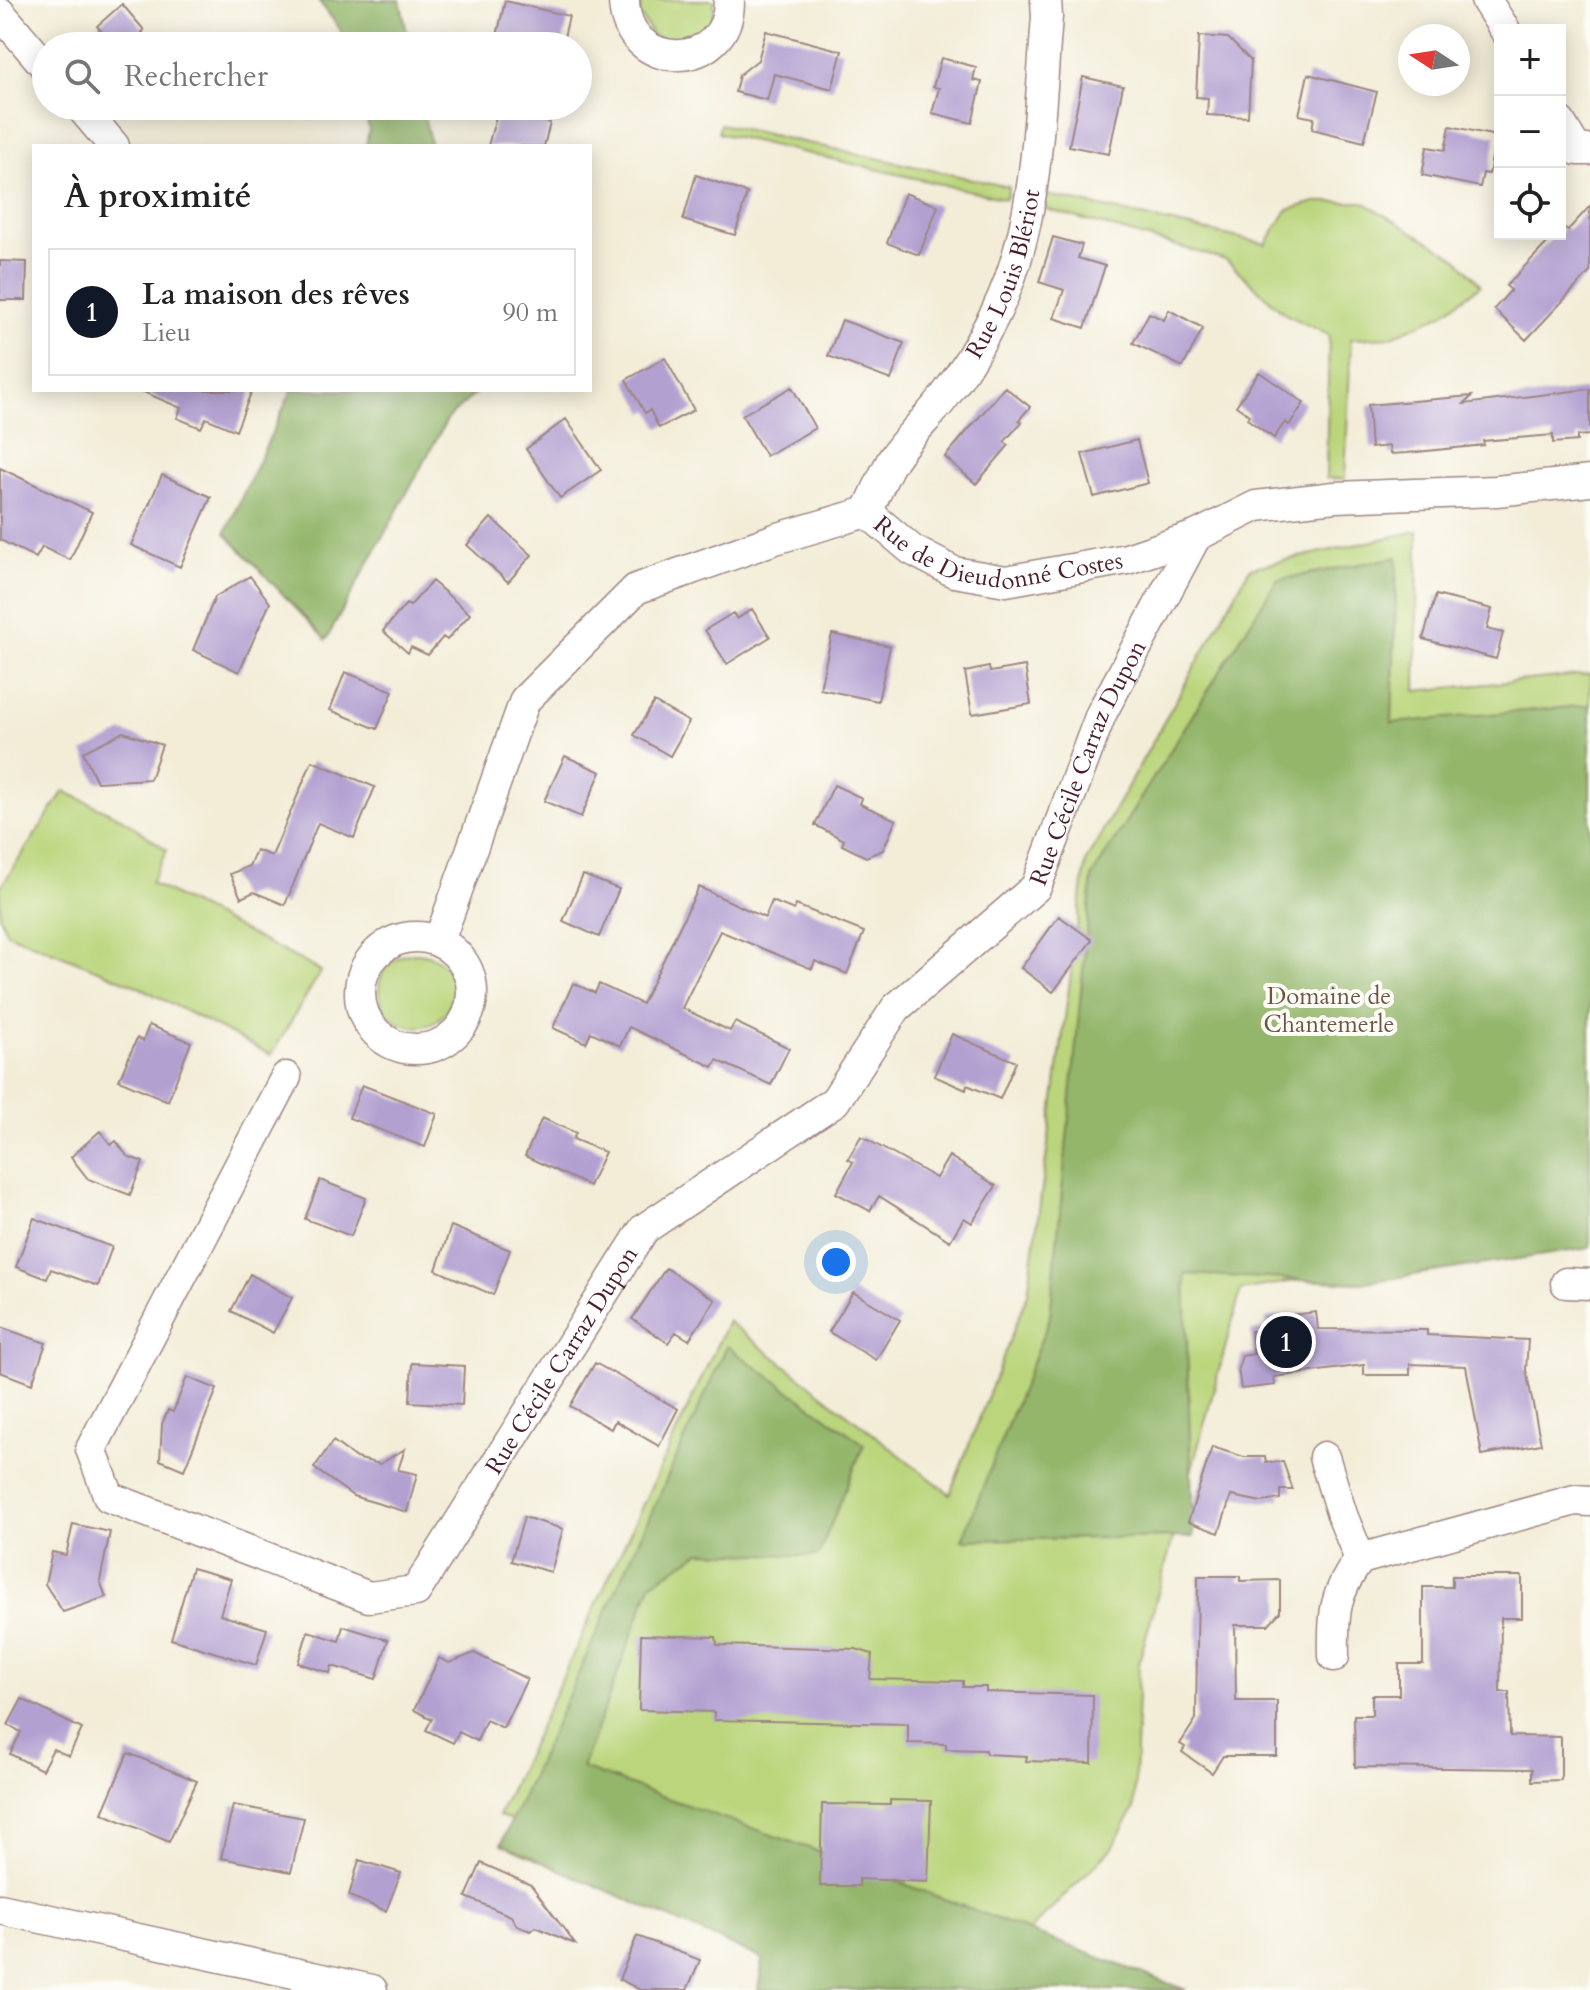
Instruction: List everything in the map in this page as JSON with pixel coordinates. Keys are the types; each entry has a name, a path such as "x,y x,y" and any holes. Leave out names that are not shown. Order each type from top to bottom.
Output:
{"street":[{"path":"624,0 627,20 635,36 647,47 663,54 681,56 698,52 713,42 724,28 729,0"},
{"name":"Rue Louis Blériot","path":"867,512 891,463 914,430 945,396 972,353 996,312 1008,283 1030,196 1046,0"},
{"path":"1486,0 1501,24"},
{"path":"0,13 32,51"},
{"path":"92,120 112,144"},
{"path":"1566,132 1577,150 1590,150"},
{"name":"Rue de Dieudonné Costes","path":"439,941 525,700 636,589 775,539 867,512 912,550 954,572 1006,581 1127,559 1196,536 1256,506 1335,497 1496,491 1590,481"},
{"name":"Rue Cécile Carraz Dupon","path":"286,1077 91,1449 109,1497 369,1597 416,1591 644,1229 835,1101 896,1008 1036,887 1101,714 1196,536"},
{"path":"1324,1457 1360,1559"},
{"path":"1334,1656 1333,1618 1343,1580 1360,1559 1575,1500 1590,1501"},
{"path":"0,1909 369,1982"}],"green space":[{"path":"318,0 400,0 407,32 341,32"},
{"path":"641,0 714,0 713,15 703,31 687,44 653,36 640,15"},
{"path":"367,120 425,120 431,144 366,144 369,129"},
{"path":"720,124 1009,187 1006,199 718,133"},
{"path":"1043,194 1266,244 1287,210 1315,202 1363,202 1458,259 1481,285 1441,315 1390,337 1351,339 1345,479 1326,478 1329,335 1285,314 1226,260 1039,207"},
{"path":"291,392 477,392 448,418 326,640 225,533"},
{"name":"Domaine de Chantemerle","path":"1418,531 1416,691 1590,674 1590,1217 1584,1234 1241,1290 1139,1662 1134,1808 1112,1848 993,1967 498,1816 728,1321 950,1494 1028,1293 1086,861 1250,568"},
{"path":"1397,557 1392,723 1590,705 1590,1248 1360,1283 1185,1274 1193,1537 962,1540 1050,1317 1092,876 1277,580"},
{"path":"64,791 123,819 167,850 151,883 321,971 271,1055 137,986 7,933 0,917 0,888"},
{"path":"409,953 423,953 437,959 447,969 453,990 451,1004 437,1021 423,1027 409,1027 395,1021 385,1011 379,997 379,983 385,969 395,959"},
{"path":"727,1346 864,1444 818,1556 700,1552 651,1584 582,1768 806,1847 1186,1990 758,1990 763,1959 501,1844"}],"building":[{"path":"505,1 569,16 565,32 498,32"},
{"path":"122,4 144,30 102,32 97,26"},
{"path":"766,31 842,51 832,89 774,74 767,100 735,92 739,75 758,60"},
{"path":"1199,36 1228,38 1251,61 1248,117 1207,115 1208,98 1196,97"},
{"path":"941,58 976,67 973,80 982,82 972,123 932,113 939,88 933,87"},
{"path":"1308,74 1377,92 1364,142 1312,129 1314,118 1299,115"},
{"path":"1083,77 1123,86 1109,154 1069,146"},
{"path":"495,120 550,123 545,144 489,144"},
{"path":"1450,126 1494,136 1489,174 1483,173 1480,187 1422,175 1427,147 1445,150"},
{"path":"696,175 747,193 735,235 683,220"},
{"path":"905,193 938,206 919,255 887,243"},
{"path":"1590,206 1590,272 1526,340 1494,309 1511,290 1506,286 1550,240 1566,240 1568,230"},
{"path":"1053,237 1082,245 1078,258 1105,266 1085,328 1054,318 1064,290 1039,282"},
{"path":"0,261 27,262 26,300 0,300"},
{"path":"1169,310 1203,328 1183,367 1133,343 1149,313 1164,320"},
{"path":"842,320 904,343 891,380 828,356"},
{"path":"665,358 694,410 659,428 650,410 645,413 626,380"},
{"path":"1259,372 1304,403 1289,425 1285,422 1274,438 1247,419 1249,415 1236,406"},
{"path":"792,387 815,428 766,456 742,415"},
{"path":"1005,387 1030,407 1019,420 1022,422 1004,442 1009,445 976,484 945,457"},
{"path":"1590,389 1590,435 1577,436 1577,441 1553,443 1553,435 1483,441 1484,445 1407,453 1390,454 1389,446 1371,448 1368,405 1472,396 1464,404"},
{"path":"144,392 251,392 236,431 206,418 201,428 177,418 181,408"},
{"path":"566,419 601,470 560,498 526,449"},
{"path":"1137,440 1148,483 1094,497 1082,454"},
{"path":"0,468 92,512 70,560 42,547 36,558 0,540"},
{"path":"162,475 211,497 180,567 131,545"},
{"path":"491,518 532,555 508,582 467,545"},
{"path":"250,576 270,603 239,672 193,650 215,597"},
{"path":"432,581 470,614 447,640 443,637 428,655 411,647 408,653 383,631 406,604 410,606"},
{"path":"1436,595 1492,609 1487,629 1503,633 1496,659 1423,639"},
{"path":"752,609 770,637 727,664 705,630 733,613 737,619"},
{"path":"832,634 890,646 878,701 820,689"},
{"path":"1025,666 1031,704 972,714 965,672 989,667 990,672"},
{"path":"345,672 393,691 377,729 330,710"},
{"path":"654,702 689,722 670,756 634,735"},
{"path":"123,732 162,745 150,779 97,782 83,752"},
{"path":"565,756 601,772 581,817 544,801"},
{"path":"312,761 375,787 354,838 318,823 285,905 254,892 241,898 230,874 249,866 256,850 272,856"},
{"path":"834,785 862,798 860,804 896,820 883,850 866,857 842,845 844,840 815,825"},
{"path":"583,875 619,889 599,937 563,921"},
{"path":"699,887 765,918 772,901 794,910 796,905 864,932 847,974 815,961 812,969 720,931 682,1008 730,1031 735,1022 789,1048 771,1085 717,1060 713,1067 629,1027 620,1046 591,1032 586,1043 553,1028 573,983 595,993 599,984 642,1004"},
{"path":"1059,916 1092,940 1053,992 1021,968"},
{"path":"149,1025 191,1042 168,1101 119,1080 137,1038 143,1041"},
{"path":"952,1034 1016,1062 1000,1099 967,1085 966,1090 934,1076"},
{"path":"362,1085 437,1114 425,1147 349,1118"},
{"path":"542,1118 576,1133 573,1139 605,1152 589,1186 525,1156"},
{"path":"100,1131 111,1145 116,1141 127,1156 143,1162 130,1195 88,1179 71,1157"},
{"path":"861,1136 936,1178 949,1156 996,1186 972,1223 964,1218 950,1241 879,1196 870,1211 836,1193 853,1162 848,1159"},
{"path":"320,1180 366,1198 351,1236 305,1219"},
{"path":"34,1218 112,1247 98,1286 51,1269 47,1279 16,1267"},
{"path":"451,1226 510,1250 493,1295 436,1270"},
{"path":"666,1268 715,1300 689,1340 676,1332 668,1343 632,1319"},
{"path":"250,1274 292,1298 273,1333 231,1311"},
{"path":"853,1292 900,1320 876,1360 829,1332"},
{"path":"1316,1312 1318,1329 1427,1330 1427,1335 1528,1340 1526,1370 1541,1444 1482,1455 1466,1366 1410,1364 1410,1375 1364,1375 1364,1365 1274,1377 1275,1385 1241,1389 1238,1368 1242,1356 1254,1354 1251,1331 1268,1329 1266,1318"},
{"path":"0,1327 46,1343 32,1384 0,1372"},
{"path":"412,1363 464,1366 462,1405 410,1402"},
{"path":"595,1363 678,1409 659,1446 615,1421 611,1429 570,1406"},
{"path":"187,1377 217,1389 184,1470 160,1460 162,1424 168,1410 173,1412"},
{"path":"333,1441 356,1458 380,1464 405,1449 398,1470 417,1474 407,1512 353,1496 314,1468"},
{"path":"1212,1447 1244,1457 1265,1457 1266,1462 1283,1462 1293,1490 1280,1490 1280,1499 1262,1502 1231,1496 1219,1533 1188,1522"},
{"path":"524,1517 563,1529 551,1572 511,1561"},
{"path":"73,1524 110,1532 100,1581 106,1597 63,1612 45,1584 52,1552 66,1555"},
{"path":"192,1568 231,1579 220,1615 267,1629 256,1665 171,1639"},
{"path":"1198,1576 1240,1576 1240,1581 1280,1580 1280,1612 1268,1625 1235,1625 1236,1701 1277,1701 1277,1756 1223,1756 1212,1773 1182,1752 1185,1747 1180,1744 1196,1719"},
{"path":"1452,1576 1522,1576 1522,1618 1501,1618 1500,1692 1509,1692 1510,1736 1561,1737 1561,1780 1532,1781 1532,1769 1355,1767 1354,1715 1372,1715 1372,1695 1399,1695 1399,1664 1423,1664 1423,1587 1452,1587"},
{"path":"343,1626 388,1640 376,1679 332,1666 330,1673 298,1663 308,1631 339,1641"},
{"path":"641,1635 716,1637 717,1645 856,1649 872,1654 870,1679 963,1681 963,1687 986,1687 986,1692 1093,1695 1092,1763 1026,1761 1027,1756 946,1749 946,1744 908,1743 908,1724 714,1720 714,1712 639,1710"},
{"path":"474,1653 527,1679 503,1728 486,1720 477,1741 459,1732 453,1743 426,1730 432,1719 414,1710 439,1658 449,1663"},
{"path":"22,1699 82,1729 69,1756 53,1749 42,1770 10,1754 21,1732 8,1725"},
{"path":"128,1753 197,1781 169,1842 102,1813"},
{"path":"890,1800 931,1801 928,1882 859,1879 859,1886 820,1886 822,1804 890,1805"},
{"path":"233,1805 304,1818 291,1872 221,1858"},
{"path":"359,1860 401,1873 386,1911 349,1896"},
{"path":"481,1863 531,1885 575,1944 536,1927 531,1931 517,1926 511,1916 466,1897"},
{"path":"637,1936 700,1960 687,1990 640,1990 619,1979"}],"place":[{"name":"La maison des rêves","path":"1286,1342"}]}
